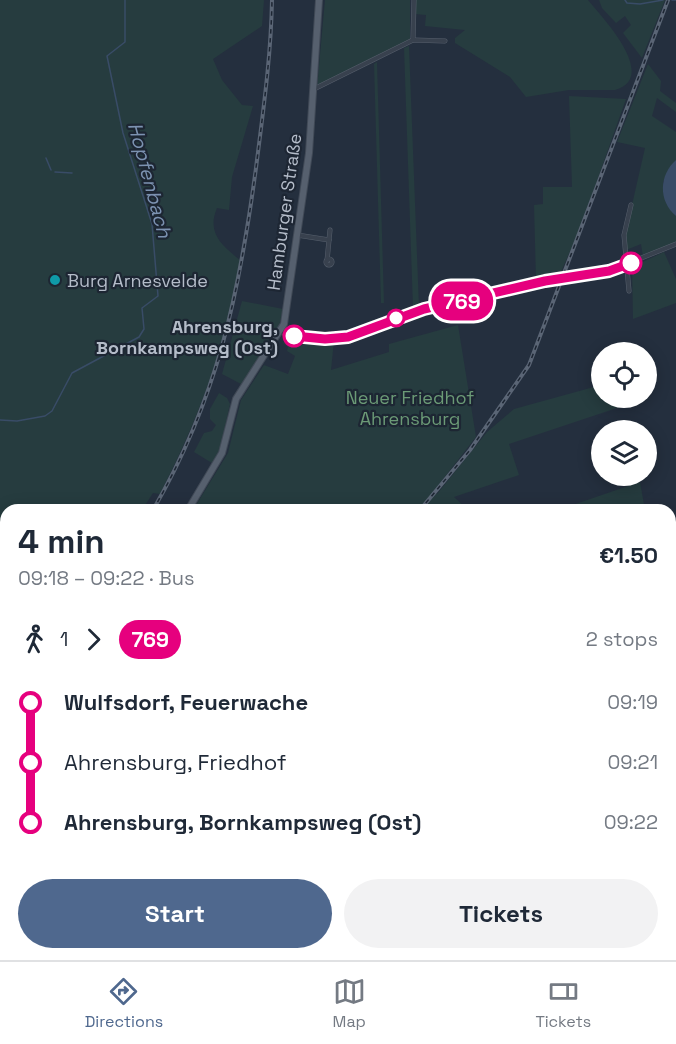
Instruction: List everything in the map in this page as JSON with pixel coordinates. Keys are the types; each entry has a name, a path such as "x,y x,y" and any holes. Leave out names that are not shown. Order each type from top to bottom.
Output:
{"main road":[{"name":"Hamburger Straße","path":"192,504 224,449 233,406 241,388 281,332 309,153 319,0"}],"street":[{"path":"413,40 414,0"},
{"path":"313,89 413,40 444,41"},
{"path":"629,291 624,235 631,205"},
{"path":"327,261 330,230"},
{"path":"297,235 329,240"},
{"path":"281,332 319,339 348,337 424,309 558,279 600,273 627,265 676,244"}],"green space":[{"path":"0,0 264,0 262,26 213,59 222,80 242,105 253,106 232,177 229,210 217,208 214,217 218,239 241,261 228,322 210,381 187,438 160,494 153,493 146,504 0,504"},
{"path":"325,0 410,0 410,40 317,88"},
{"path":"415,0 588,0 623,46 630,60 632,73 627,83 615,90 569,90 526,97 510,77 455,43 455,38 465,30 425,26 426,15 415,14"},
{"path":"599,0 665,0 642,58 623,33 631,25 625,16 616,23 602,8"},
{"path":"409,46 419,307 413,308 404,48"},
{"path":"377,62 384,303 381,303 374,64"},
{"path":"648,64 661,81 660,91 676,103 676,112 657,98 652,116 676,132 676,160 663,182 666,203 676,216 676,243 643,257 641,244 626,250 626,231 645,148 617,142"},
{"path":"569,96 626,99 580,229 560,274 536,280 534,205 543,204 543,187 572,187"},
{"path":"664,252 676,279 676,303 633,319 632,267"},
{"path":"242,301 283,309 278,331 241,384 222,374"},
{"name":"Neuer Friedhof Ahrensburg","path":"458,325 476,437 433,492 437,494 487,432 514,409 591,388 591,408 617,408 509,444 519,475 454,497 462,504 197,504 228,453 241,400 264,365 288,374 295,356 287,351 288,347 283,343 286,340 284,335 315,342 334,341 331,370 389,352 389,344"},
{"path":"219,393 227,398 230,404 220,449 212,463 194,452 204,433 212,431 216,425 210,419 210,409"},
{"path":"628,486 641,486 644,504 576,504"}],"water":[{"path":"676,160 676,216 666,203 663,188 666,173"}],"waterway":[{"name":"Hopfenbach","path":"0,420 17,421 45,416 52,411 72,373 139,337 144,329 142,308 158,296 152,224 123,133 107,56 125,42 125,0"},
{"path":"625,0 627,3 640,4 663,0"},
{"path":"46,158 51,170"},
{"path":"55,172 72,173"}],"railway":[{"path":"156,504 194,427 210,386 233,302 256,168 264,105 272,0"},
{"path":"425,504 470,450 529,365 668,0"}],"bus line":[{"name":"769","path":"294,336 325,339 348,337 424,309 545,281 609,271 631,263"}],"place":[{"name":"Burg Arnesvelde","path":"55,280"},
{"name":"Ahrensburg, Bornkampsweg (Ost)","path":"294,336"}]}
